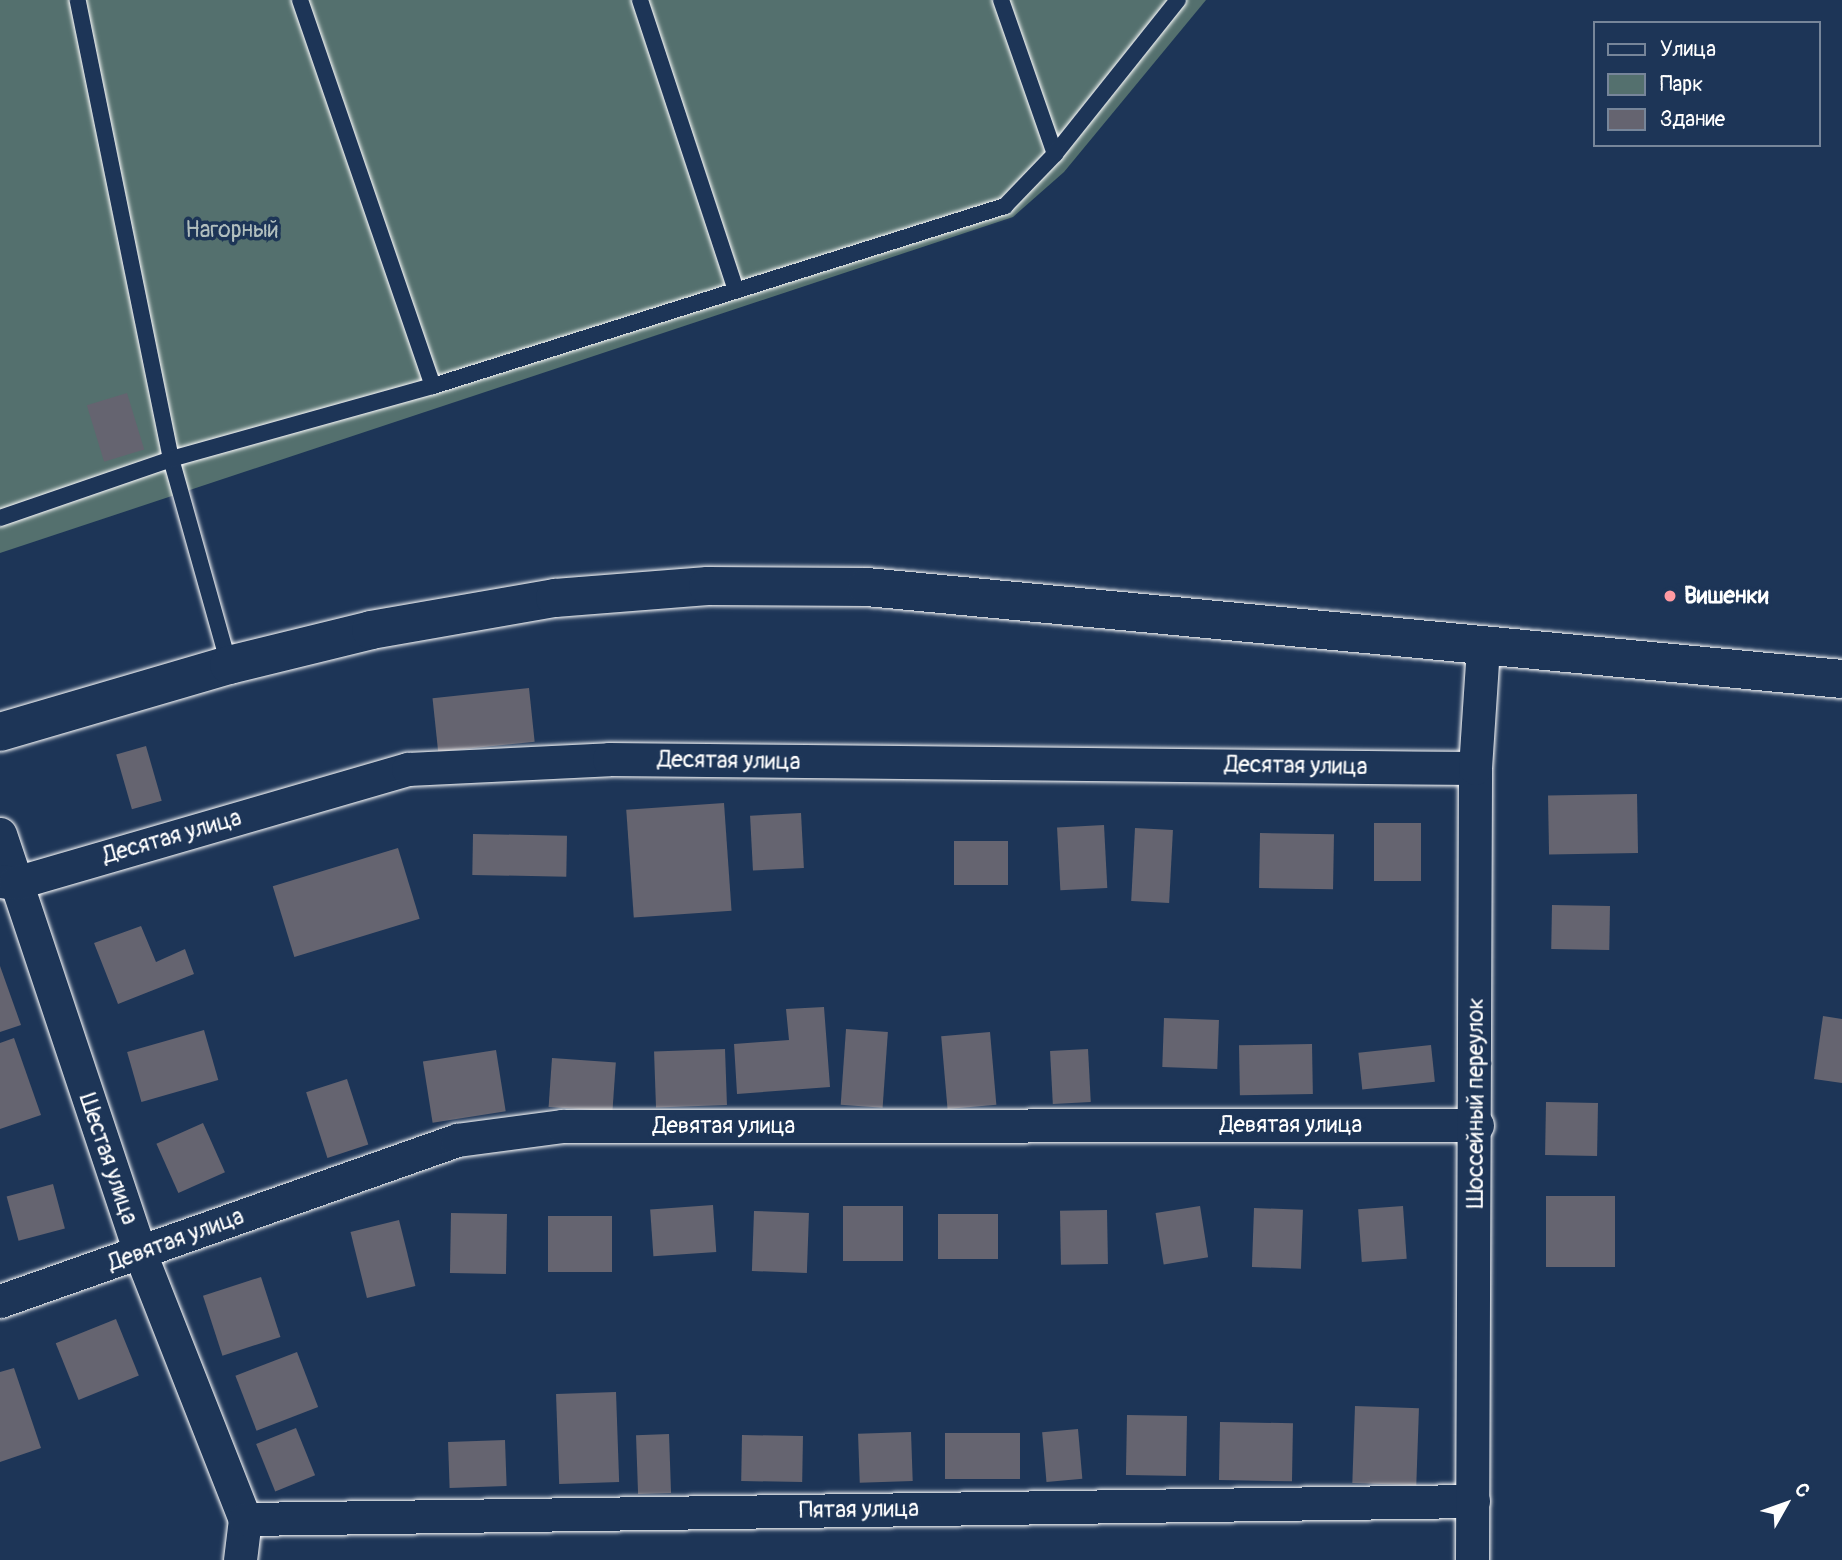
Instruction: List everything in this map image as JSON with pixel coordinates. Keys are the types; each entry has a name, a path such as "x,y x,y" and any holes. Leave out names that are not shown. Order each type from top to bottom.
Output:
{"main road":[{"path":"0,732 229,664 371,630 555,598 708,586 867,587 1842,679"}],"street":[{"name":"Шоссейный переулок","path":"1472,1560 1477,1125 1475,768 1482,647"},
{"name":"Десятая улица","path":"7,882 408,769 609,759 1475,768"},
{"name":"Шестая улица","path":"0,834 7,882 140,1253 245,1519 240,1560"},
{"name":"Девятая улица","path":"0,1301 457,1140 562,1126 1477,1125"},
{"name":"Пятая улица","path":"245,1519 1473,1501"}],"lane":[{"path":"78,0 171,459 229,664"},
{"path":"300,0 433,386"},
{"path":"640,0 736,291"},
{"path":"1001,0 1055,154"},
{"path":"0,518 171,459 433,386 1004,205 1055,154 1178,0"}],"green space":[{"name":"Нагорный","path":"0,0 1206,0 1064,172 1013,217 0,553"}],"building":[{"path":"127,393 144,449 104,462 87,405"},
{"path":"529,688 535,742 438,752 433,698"},
{"path":"146,746 162,801 132,809 116,755"},
{"path":"1637,794 1638,853 1549,855 1548,796"},
{"path":"724,803 732,911 634,918 626,810"},
{"path":"801,813 804,868 753,871 750,816"},
{"path":"1374,823 1421,823 1421,881 1374,881"},
{"path":"1104,825 1107,888 1060,890 1057,827"},
{"path":"1135,828 1173,830 1169,903 1131,901"},
{"path":"1260,833 1334,834 1333,889 1259,888"},
{"path":"473,834 567,836 566,877 472,875"},
{"path":"954,841 1008,841 1008,885 954,885"},
{"path":"398,848 420,919 294,957 273,886"},
{"path":"1552,905 1610,906 1609,950 1551,949"},
{"path":"141,926 156,962 185,949 194,974 118,1004 94,943"},
{"path":"0,966 21,1025 0,1032"},
{"path":"824,1007 830,1087 737,1094 734,1044 789,1040 786,1009"},
{"path":"1823,1016 1842,1019 1842,1083 1814,1079"},
{"path":"1164,1018 1219,1020 1217,1069 1162,1067"},
{"path":"846,1029 888,1032 883,1108 841,1105"},
{"path":"204,1030 218,1080 141,1102 127,1052"},
{"path":"990,1032 996,1105 948,1109 941,1036"},
{"path":"14,1038 41,1115 0,1129 0,1043"},
{"path":"1312,1044 1313,1094 1240,1095 1239,1045"},
{"path":"1431,1045 1435,1082 1362,1089 1358,1053"},
{"path":"725,1049 727,1105 656,1107 654,1051"},
{"path":"1088,1049 1091,1102 1053,1104 1050,1051"},
{"path":"496,1050 506,1111 433,1123 423,1062"},
{"path":"552,1058 616,1062 612,1111 549,1107"},
{"path":"347,1079 368,1145 327,1158 306,1092"},
{"path":"1546,1102 1598,1103 1597,1156 1545,1155"},
{"path":"203,1123 225,1172 178,1193 156,1144"},
{"path":"53,1184 65,1228 19,1241 7,1196"},
{"path":"1546,1196 1615,1196 1615,1267 1546,1267"},
{"path":"713,1205 716,1252 653,1256 650,1209"},
{"path":"843,1206 903,1206 903,1261 843,1261"},
{"path":"1200,1206 1208,1257 1164,1264 1156,1213"},
{"path":"1403,1206 1407,1259 1362,1262 1358,1209"},
{"path":"1254,1208 1303,1210 1301,1269 1252,1267"},
{"path":"1107,1210 1108,1264 1061,1265 1060,1211"},
{"path":"754,1211 809,1213 807,1273 752,1271"},
{"path":"451,1213 507,1214 506,1274 450,1273"},
{"path":"938,1214 998,1214 998,1259 938,1259"},
{"path":"548,1216 612,1216 612,1272 548,1272"},
{"path":"399,1220 415,1286 367,1298 350,1232"},
{"path":"261,1277 280,1337 222,1356 203,1296"},
{"path":"116,1319 139,1376 79,1400 56,1343"},
{"path":"297,1352 318,1407 257,1431 235,1376"},
{"path":"14,1368 41,1448 0,1462 0,1372"},
{"path":"616,1392 619,1482 559,1484 556,1394"},
{"path":"1355,1406 1419,1408 1416,1485 1352,1483"},
{"path":"1127,1415 1187,1416 1186,1476 1126,1475"},
{"path":"1220,1422 1293,1423 1292,1481 1219,1480"},
{"path":"296,1428 315,1475 275,1491 256,1444"},
{"path":"1078,1429 1082,1479 1046,1482 1042,1432"},
{"path":"911,1432 913,1481 860,1483 858,1434"},
{"path":"945,1433 1020,1433 1020,1479 945,1479"},
{"path":"669,1434 671,1493 638,1494 636,1435"},
{"path":"742,1435 803,1436 802,1482 741,1481"},
{"path":"505,1440 507,1486 450,1488 448,1442"}],"place":[{"name":"Вишенки","path":"1670,596"}]}
